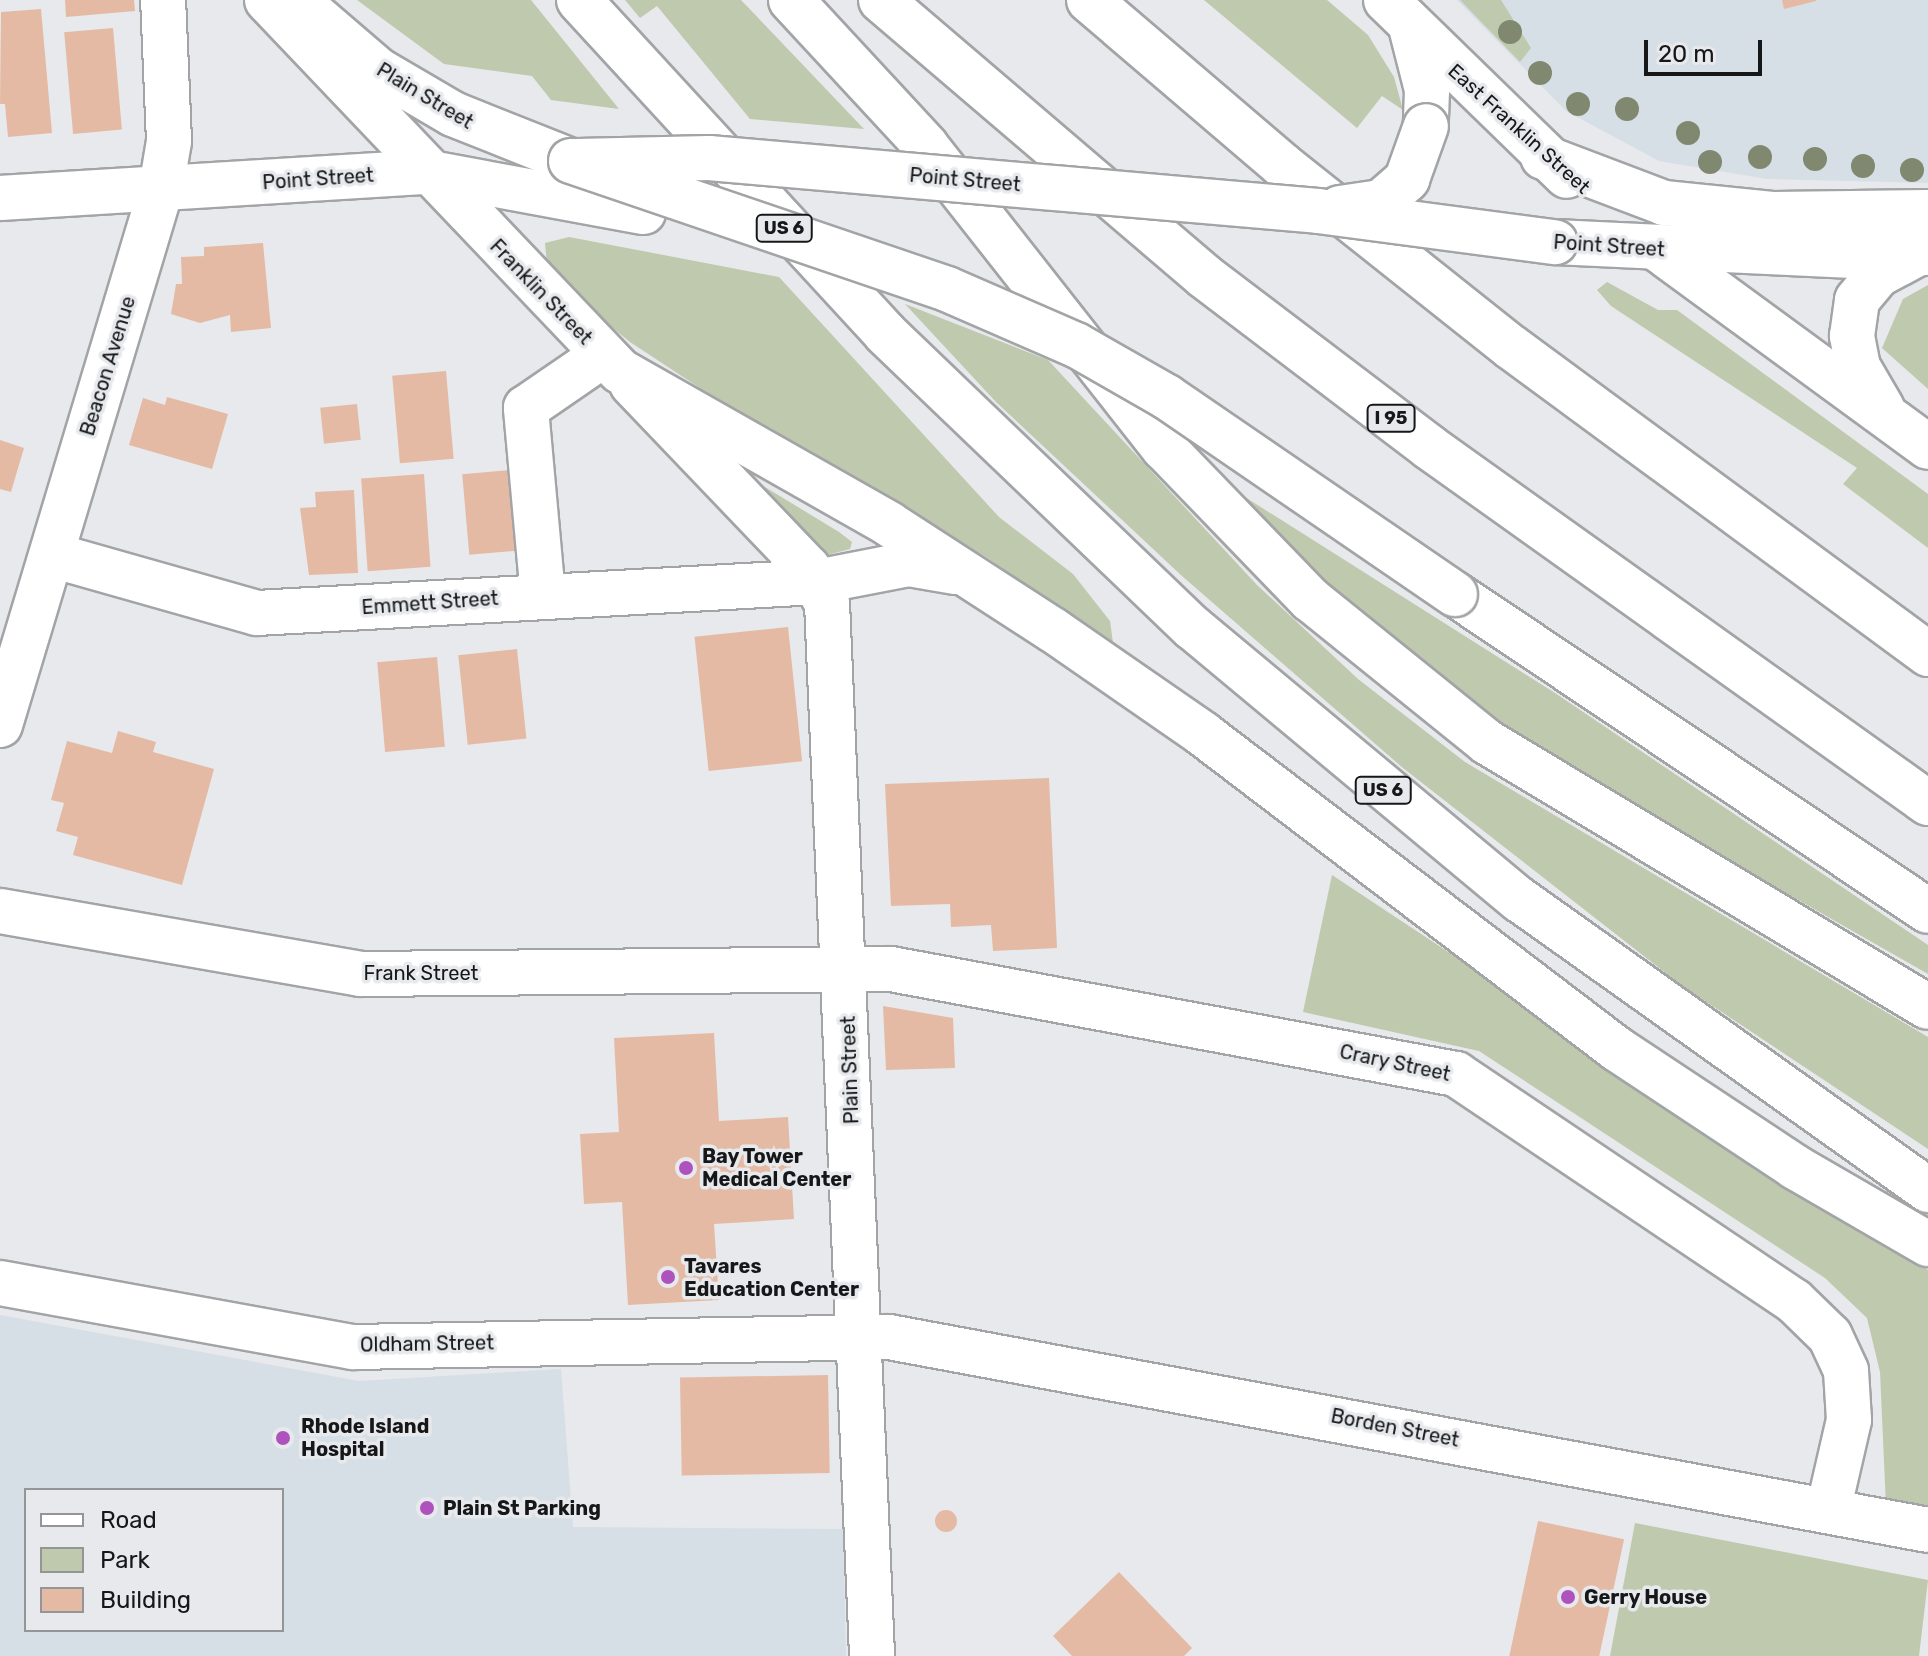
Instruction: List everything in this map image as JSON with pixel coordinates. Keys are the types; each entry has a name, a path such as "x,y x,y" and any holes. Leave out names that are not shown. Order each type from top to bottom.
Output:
{"main road":[{"name":"Beacon Avenue","path":"0,725 161,189 169,141 163,0"},
{"name":"Franklin Street","path":"267,0 425,172 611,363 816,582"},
{"name":"Plain Street","path":"296,0 378,70 477,127 814,243"},
{"name":"US 6","path":"579,0 885,333 1205,638 1520,900 1928,1190"},
{"path":"791,0 926,146 1164,448 1311,600 1509,757 1928,1007"},
{"name":"I 95","path":"881,0 1063,161 1229,295 1429,447 1928,803"},
{"path":"1089,0 1282,165 1511,347 1928,654"},
{"path":"1318,211 1381,202 1407,179 1426,126 1426,79 1399,15"},
{"name":"East Franklin Street","path":"1399,15 1543,157 1659,250 1928,447"},
{"path":"1543,157 1664,203 1774,214 1928,212"},
{"name":"Point Street","path":"0,198 571,161 709,158 1318,211 1555,242 1659,250 1922,253"},
{"path":"425,172 814,243 980,302 1106,360 1928,911"},
{"path":"1887,417 1858,367 1852,336 1857,300 1878,275 1922,253"},
{"path":"543,596 526,408 611,363 975,580 1203,734 1653,1074 1928,1244"},
{"name":"Emmett Street","path":"52,555 257,613 816,582 909,564 975,580"},
{"name":"Plain Street","path":"816,582 827,603 832,647 872,1656"},
{"path":"1862,605 1928,644"},
{"name":"Frank Street","path":"0,911 360,974 847,971"},
{"name":"Crary Street","path":"847,971 891,969 1241,1032 1456,1074 1487,1090 1794,1301 1830,1336 1846,1371 1849,1420 1828,1511"},
{"name":"Oldham Street","path":"0,1283 353,1347 859,1337"},
{"name":"Borden Street","path":"859,1337 1234,1397 1928,1530"}],"shaded area":[{"path":"1457,0 1928,0 1928,183 1767,179 1659,161 1566,111"},
{"name":"Rhode Island Hospital","path":"0,1315 359,1381 561,1369 573,1527 843,1529 846,1656 0,1656"}],"green space":[{"path":"357,0 531,0 619,109 551,100 532,76 444,64"},
{"path":"625,0 741,0 864,129 750,119 657,6 640,18"},
{"path":"1204,0 1327,0 1368,35 1394,77 1403,110 1382,96 1357,128"},
{"path":"1460,0 1501,0 1531,48 1520,62"},
{"path":"569,237 779,277 999,517 1073,574 1110,621 1113,643 986,557 791,448 630,342 548,275 545,243"},
{"path":"1607,282 1658,310 1677,310 1928,494 1928,548 1843,484 1857,468 1611,306 1597,290"},
{"path":"1928,285 1928,389 1882,348 1903,299"},
{"path":"905,304 1048,360 1257,585 1358,679 1465,762 1928,1037 1928,1149 1681,985 1403,768 1182,576 996,402"},
{"path":"747,476 839,532 852,542 850,549 823,556"},
{"path":"1218,480 1555,693 1928,945 1928,974 1509,735 1250,521"},
{"path":"1332,875 1928,1270 1928,1513 1886,1506 1880,1372 1867,1318 1825,1278 1479,1051 1303,1012"},
{"path":"1635,1523 1928,1580 1919,1656 1610,1656"}],"building":[{"path":"65,0 134,0 135,11 66,17"},
{"path":"1782,0 1816,0 1816,1 1784,9"},
{"path":"41,9 52,133 8,137 5,104 0,104 1,12"},
{"path":"113,28 122,130 73,134 64,32"},
{"path":"263,243 271,328 231,332 230,315 200,323 171,314 176,284 182,284 181,257 204,256 204,247"},
{"path":"446,371 454,459 400,463 392,376"},
{"path":"167,397 228,414 212,469 129,445 143,398 165,405"},
{"path":"357,404 361,440 324,444 320,408"},
{"path":"0,440 24,448 11,492 0,489"},
{"path":"521,469 528,550 469,555 462,474"},
{"path":"424,474 430,567 368,571 361,478"},
{"path":"354,490 358,573 309,575 300,508 316,507 315,492"},
{"path":"788,627 802,761 709,771 695,637"},
{"path":"517,649 526,739 468,745 458,655"},
{"path":"437,657 445,747 385,752 377,662"},
{"path":"118,731 156,742 153,752 214,769 182,885 73,855 78,837 56,831 64,803 51,800 67,741 112,753"},
{"path":"1049,778 1057,948 993,951 991,925 951,927 950,904 891,906 885,784"},
{"path":"883,1006 953,1018 955,1068 886,1070"},
{"name":"Bay Tower Medical Center","path":"714,1033 719,1121 788,1117 794,1219 714,1224 719,1300 628,1305 622,1202 584,1204 580,1134 619,1132 614,1038"},
{"path":"828,1375 830,1473 682,1476 680,1378"},
{"path":"946,1510 954,1513 957,1521 954,1529 946,1532 938,1529 935,1521 938,1513"},
{"name":"Gerry House","path":"1538,1521 1624,1539 1599,1656 1509,1656"},
{"path":"1119,1572 1192,1648 1184,1656 1072,1656 1053,1636"}],"place":[{"name":"Bay Tower Medical Center","path":"686,1168"},
{"name":"Tavares Education Center","path":"668,1277"},
{"name":"Rhode Island Hospital","path":"283,1438"},
{"name":"Plain St Parking","path":"427,1508"},
{"name":"Gerry House","path":"1568,1597"}]}
